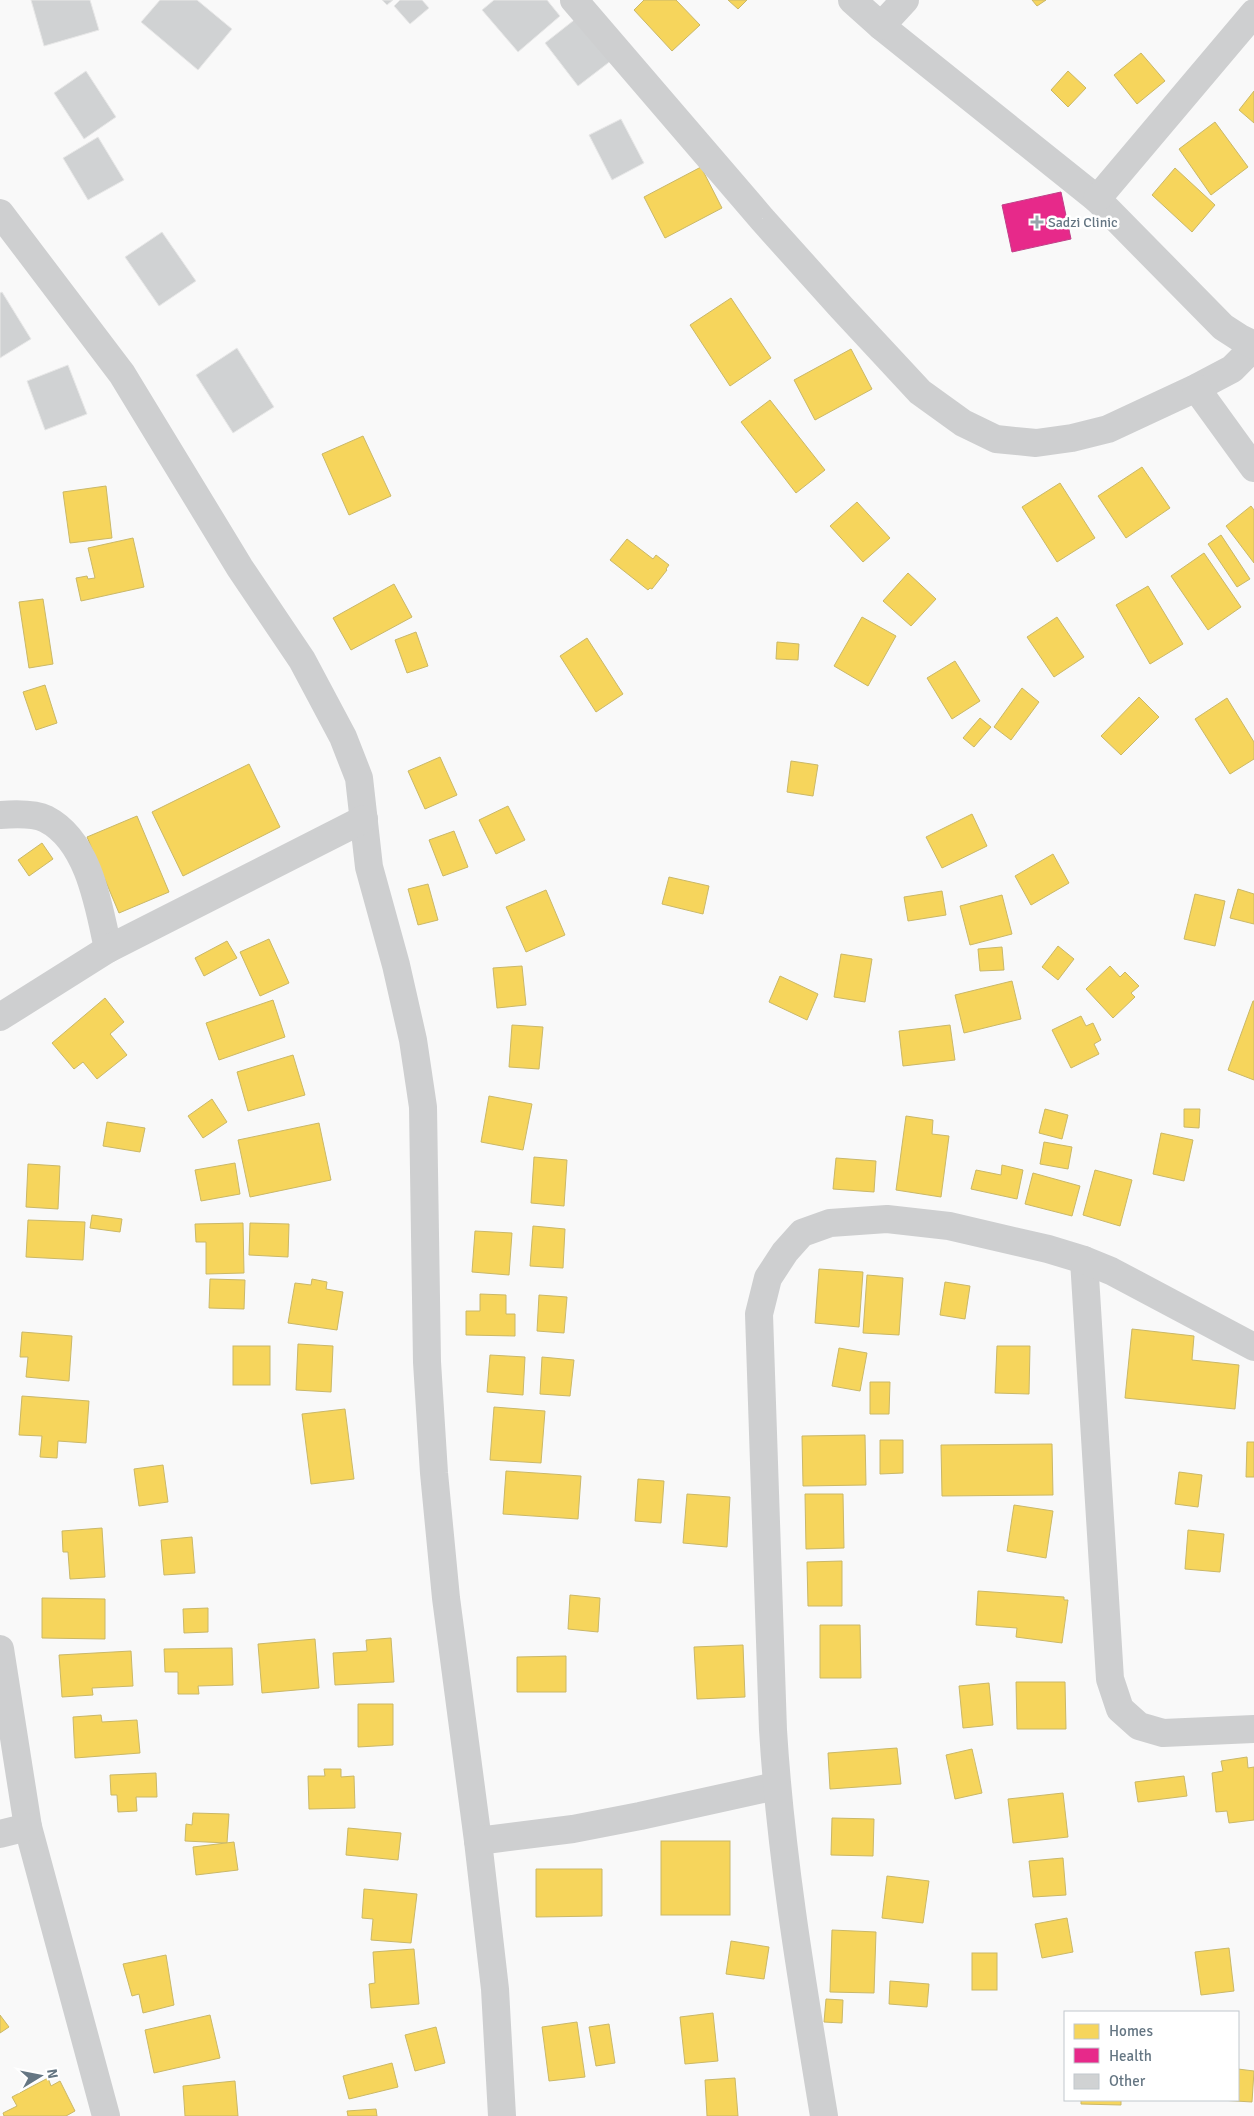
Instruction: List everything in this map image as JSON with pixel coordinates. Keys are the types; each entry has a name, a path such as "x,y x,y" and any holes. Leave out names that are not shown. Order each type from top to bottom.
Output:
{"street":[{"path":"574,0 762,218 920,392 963,423 996,440 1036,442 1072,438 1108,429 1232,369 1254,346 1224,327 1097,199 881,26 852,0"},
{"path":"881,26 904,0"},
{"path":"1097,199 1254,12"},
{"path":"0,213 122,374 240,568 302,660 352,757 359,778 369,867 396,965 413,1040 423,1107 426,1362 434,1473 446,1598 478,1840 495,1989 502,2116"},
{"path":"1196,388 1254,468"},
{"path":"0,815 44,818 66,837 79,853 96,892 108,948"},
{"path":"0,1017 108,948 364,819"},
{"path":"824,2116 793,1927 776,1786 759,1314 768,1278 785,1252 802,1233 830,1223 887,1219 949,1226 1048,1249 1084,1260 1111,1271 1254,1347"},
{"path":"1084,1260 1110,1679 1120,1709 1139,1726 1163,1733 1254,1729"},
{"path":"0,1650 28,1827 106,2116"},
{"path":"478,1840 573,1829 776,1786"},
{"path":"0,1834 28,1827"}],"building: Homes":[{"path":"644,0 676,0 700,25 672,51 634,10"},
{"path":"728,0 747,0 738,9"},
{"path":"1032,0 1046,0 1037,6"},
{"path":"1141,53 1165,81 1137,104 1114,75"},
{"path":"1068,71 1086,88 1068,107 1051,90"},
{"path":"1254,91 1254,123 1239,110"},
{"path":"1215,122 1248,167 1211,195 1179,149"},
{"path":"701,167 722,208 665,238 644,197"},
{"path":"1175,168 1215,205 1192,232 1152,195"},
{"path":"731,298 771,358 730,386 690,325"},
{"path":"851,349 872,389 815,420 794,380"},
{"path":"770,400 825,470 796,493 741,422"},
{"path":"363,436 391,496 349,515 322,454"},
{"path":"1142,467 1170,508 1126,538 1098,496"},
{"path":"1060,483 1095,538 1057,562 1022,507"},
{"path":"106,486 112,538 70,543 63,492"},
{"path":"857,502 890,538 863,562 830,526"},
{"path":"1251,506 1254,510 1254,563 1226,526"},
{"path":"1221,535 1250,579 1237,587 1208,544"},
{"path":"133,538 144,587 81,601 76,578 87,576 88,579 95,578 88,548"},
{"path":"627,539 653,559 656,555 669,565 652,589 648,590 610,560"},
{"path":"1204,553 1241,607 1208,630 1171,576"},
{"path":"908,573 936,599 911,626 883,601"},
{"path":"394,584 412,617 351,650 333,618"},
{"path":"1148,586 1183,644 1150,664 1116,605"},
{"path":"43,599 53,664 29,668 19,602"},
{"path":"862,617 896,636 868,686 834,666"},
{"path":"1057,617 1084,657 1054,677 1027,637"},
{"path":"416,632 428,666 407,673 395,640"},
{"path":"587,638 623,694 596,712 560,656"},
{"path":"777,642 799,644 798,660 776,659"},
{"path":"955,661 980,701 952,719 927,678"},
{"path":"45,685 57,723 36,730 23,692"},
{"path":"1022,688 1039,702 1011,740 994,727"},
{"path":"1139,697 1159,717 1121,755 1101,736"},
{"path":"1227,698 1254,742 1254,759 1230,774 1195,719"},
{"path":"980,718 991,727 974,747 963,738"},
{"path":"440,757 457,795 425,809 408,771"},
{"path":"791,761 818,765 813,796 787,792"},
{"path":"249,764 280,827 183,876 152,812"},
{"path":"508,806 525,840 496,854 479,820"},
{"path":"972,814 987,846 942,868 926,837"},
{"path":"137,816 169,892 119,913 87,837"},
{"path":"454,831 468,867 443,876 429,840"},
{"path":"42,843 53,859 29,876 18,860"},
{"path":"1053,854 1069,883 1031,905 1015,876"},
{"path":"669,877 709,886 703,914 662,904"},
{"path":"428,884 438,920 418,925 408,889"},
{"path":"1238,889 1254,894 1254,924 1230,918"},
{"path":"546,890 565,935 526,952 506,907"},
{"path":"942,891 946,915 908,921 904,897"},
{"path":"1195,894 1225,901 1215,946 1184,939"},
{"path":"1002,895 1012,934 970,945 960,906"},
{"path":"269,939 289,983 260,996 240,952"},
{"path":"227,941 237,958 204,976 195,958"},
{"path":"1058,946 1074,959 1058,980 1042,967"},
{"path":"1002,947 1004,970 980,971 978,949"},
{"path":"841,954 872,959 865,1002 834,997"},
{"path":"522,966 526,1005 497,1008 493,968"},
{"path":"1110,966 1120,977 1125,972 1139,986 1131,993 1135,997 1113,1018 1086,989"},
{"path":"780,976 818,994 807,1020 769,1002"},
{"path":"1012,981 1021,1019 964,1033 955,995"},
{"path":"105,998 124,1022 110,1034 127,1055 97,1079 83,1062 74,1069 52,1043"},
{"path":"273,1000 285,1037 219,1060 206,1023"},
{"path":"1254,1001 1254,1080 1228,1070"},
{"path":"1081,1016 1086,1026 1093,1023 1101,1040 1094,1044 1099,1054 1071,1068 1052,1030"},
{"path":"512,1025 543,1027 539,1069 509,1067"},
{"path":"950,1025 955,1060 903,1066 899,1031"},
{"path":"293,1055 305,1095 248,1111 237,1072"},
{"path":"489,1096 532,1104 523,1150 481,1142"},
{"path":"212,1099 227,1122 203,1138 188,1116"},
{"path":"1045,1109 1068,1115 1062,1139 1039,1133"},
{"path":"1184,1109 1200,1109 1199,1128 1184,1127"},
{"path":"906,1116 933,1120 932,1134 949,1136 941,1197 896,1190"},
{"path":"107,1122 145,1128 140,1152 103,1146"},
{"path":"319,1123 331,1180 250,1197 238,1140"},
{"path":"1161,1133 1193,1140 1184,1181 1153,1174"},
{"path":"1044,1142 1072,1147 1068,1169 1040,1164"},
{"path":"534,1157 567,1160 564,1206 531,1203"},
{"path":"836,1158 876,1161 874,1192 833,1189"},
{"path":"235,1163 240,1194 201,1201 195,1170"},
{"path":"28,1164 60,1166 58,1209 26,1207"},
{"path":"1002,1165 1023,1170 1017,1199 971,1189 976,1170 1001,1175"},
{"path":"1095,1170 1132,1180 1120,1226 1083,1215"},
{"path":"1033,1173 1080,1186 1072,1216 1025,1204"},
{"path":"92,1215 122,1219 120,1232 90,1228"},
{"path":"28,1220 85,1222 83,1260 26,1257"},
{"path":"243,1223 244,1273 206,1274 206,1242 196,1242 195,1224"},
{"path":"250,1223 289,1224 288,1257 249,1255"},
{"path":"533,1226 565,1229 563,1268 530,1266"},
{"path":"475,1231 512,1233 509,1275 472,1272"},
{"path":"819,1269 863,1272 859,1327 815,1323"},
{"path":"867,1275 903,1278 899,1335 863,1333"},
{"path":"210,1279 245,1280 244,1309 209,1308"},
{"path":"312,1279 327,1282 326,1289 343,1292 337,1330 288,1323 295,1283 311,1285"},
{"path":"945,1282 970,1286 965,1319 940,1315"},
{"path":"480,1294 506,1295 506,1314 515,1314 515,1336 466,1335 466,1311 480,1311"},
{"path":"539,1295 567,1297 564,1333 537,1331"},
{"path":"1132,1329 1194,1336 1192,1360 1239,1365 1235,1409 1125,1398"},
{"path":"22,1332 72,1336 69,1381 26,1377 28,1357 20,1357"},
{"path":"298,1344 333,1346 331,1392 296,1390"},
{"path":"233,1346 270,1346 270,1385 233,1385"},
{"path":"997,1346 1030,1346 1029,1394 995,1393"},
{"path":"839,1348 867,1353 860,1391 832,1386"},
{"path":"490,1355 525,1357 523,1395 487,1392"},
{"path":"542,1357 574,1360 570,1396 540,1394"},
{"path":"870,1382 890,1382 889,1414 870,1414"},
{"path":"22,1396 89,1401 86,1443 58,1441 57,1458 40,1457 42,1436 19,1435"},
{"path":"494,1407 545,1411 541,1463 490,1460"},
{"path":"345,1409 354,1479 311,1484 302,1414"},
{"path":"865,1435 866,1485 803,1486 802,1436"},
{"path":"880,1440 903,1440 903,1473 880,1474"},
{"path":"1247,1442 1254,1442 1254,1477 1246,1477"},
{"path":"1052,1444 1053,1495 942,1496 941,1445"},
{"path":"163,1465 168,1502 139,1506 134,1469"},
{"path":"506,1471 581,1476 578,1519 503,1514"},
{"path":"1179,1472 1202,1475 1198,1507 1175,1504"},
{"path":"638,1479 664,1481 661,1523 635,1521"},
{"path":"687,1494 730,1497 727,1547 683,1543"},
{"path":"805,1494 843,1494 844,1548 806,1549"},
{"path":"1014,1505 1053,1511 1046,1558 1007,1551"},
{"path":"102,1528 105,1577 70,1579 68,1552 63,1552 62,1531"},
{"path":"1188,1530 1224,1534 1220,1572 1185,1569"},
{"path":"192,1537 195,1573 164,1575 161,1540"},
{"path":"842,1561 842,1606 808,1606 807,1562"},
{"path":"978,1591 1064,1597 1064,1600 1068,1600 1062,1643 1016,1637 1017,1628 976,1625"},
{"path":"570,1595 600,1598 598,1632 568,1629"},
{"path":"42,1598 105,1599 105,1639 42,1638"},
{"path":"208,1608 208,1632 184,1633 183,1609"},
{"path":"820,1625 860,1625 861,1678 820,1678"},
{"path":"391,1638 394,1682 335,1685 333,1653 367,1651 366,1640"},
{"path":"315,1639 319,1688 262,1693 258,1644"},
{"path":"743,1645 745,1697 697,1699 694,1647"},
{"path":"232,1648 233,1685 198,1686 199,1694 178,1694 178,1672 165,1672 164,1649"},
{"path":"131,1651 133,1686 92,1688 93,1695 62,1697 59,1655"},
{"path":"566,1656 566,1692 517,1692 517,1657"},
{"path":"1016,1682 1065,1682 1066,1729 1017,1729"},
{"path":"989,1683 993,1725 963,1728 959,1686"},
{"path":"358,1704 393,1704 393,1745 358,1747"},
{"path":"101,1715 102,1722 137,1720 140,1753 75,1758 73,1717"},
{"path":"897,1748 901,1784 830,1789 828,1753"},
{"path":"972,1749 982,1793 955,1799 946,1755"},
{"path":"1247,1757 1248,1768 1254,1767 1254,1820 1229,1823 1227,1811 1216,1812 1212,1773 1223,1771 1221,1761"},
{"path":"324,1769 341,1769 341,1777 354,1776 355,1808 309,1809 308,1776 325,1776"},
{"path":"156,1773 157,1797 136,1797 137,1811 118,1812 117,1795 111,1795 110,1775"},
{"path":"1184,1776 1187,1796 1138,1802 1135,1782"},
{"path":"1063,1793 1068,1837 1013,1843 1008,1799"},
{"path":"193,1813 229,1814 227,1843 185,1841 186,1824 192,1825"},
{"path":"832,1818 874,1819 873,1856 831,1855"},
{"path":"348,1828 401,1833 398,1860 346,1855"},
{"path":"661,1841 730,1841 730,1915 661,1915"},
{"path":"234,1842 238,1870 196,1875 193,1847"},
{"path":"1063,1858 1066,1895 1033,1897 1029,1861"},
{"path":"536,1869 602,1869 602,1916 536,1917"},
{"path":"887,1876 929,1881 923,1923 882,1918"},
{"path":"364,1889 417,1894 411,1943 371,1940 373,1919 362,1918"},
{"path":"1067,1918 1073,1952 1042,1958 1035,1924"},
{"path":"832,1930 876,1932 874,1993 830,1992"},
{"path":"731,1941 769,1947 764,1979 726,1974"},
{"path":"1229,1948 1234,1991 1201,1995 1195,1952"},
{"path":"414,1949 419,2004 371,2008 369,1984 375,1983 373,1952"},
{"path":"972,1953 997,1953 997,1990 972,1990"},
{"path":"166,1955 174,2005 143,2013 139,1994 132,1996 123,1964"},
{"path":"890,1981 929,1984 927,2007 889,2004"},
{"path":"826,1999 843,2000 842,2023 824,2022"},
{"path":"713,2013 718,2061 685,2064 680,2017"},
{"path":"0,2015 9,2027 0,2033"},
{"path":"210,2015 220,2058 154,2073 145,2030"},
{"path":"577,2022 585,2077 549,2081 542,2027"},
{"path":"609,2024 615,2063 596,2066 589,2027"},
{"path":"436,2027 445,2063 415,2071 405,2035"},
{"path":"392,2063 398,2087 349,2099 343,2076"},
{"path":"1239,2069 1254,2071 1252,2102 1236,2101 1239,2101"},
{"path":"48,2078 51,2086 60,2081 75,2111 66,2116 4,2116 3,2113 17,2106 12,2097"},
{"path":"735,2078 738,2116 707,2116 705,2080"},
{"path":"235,2081 238,2116 185,2116 183,2086"},
{"path":"1081,2101 1121,2101 1121,2105 1081,2104"},
{"path":"376,2109 377,2116 348,2116 347,2111"}],"building: Health":[{"name":"Sadzi Clinic","path":"1061,192 1071,239 1012,252 1002,205"}],"building: Other":[{"path":"31,0 90,0 99,30 44,46"},
{"path":"160,0 197,0 232,29 198,70 141,22"},
{"path":"382,0 393,0 387,5"},
{"path":"400,0 422,0 429,8 410,24 394,6"},
{"path":"494,0 547,0 560,16 518,52 482,10"},
{"path":"578,17 612,60 578,86 545,43"},
{"path":"86,71 116,117 84,139 54,93"},
{"path":"621,119 644,163 612,180 589,135"},
{"path":"98,137 124,180 88,200 63,158"},
{"path":"162,232 196,281 159,306 125,257"},
{"path":"2,292 31,339 0,358 0,293"},
{"path":"237,348 274,407 233,433 196,375"},
{"path":"68,365 87,414 45,430 27,381"}],"place":[{"name":"Sadzi Clinic","path":"1037,222"}]}
